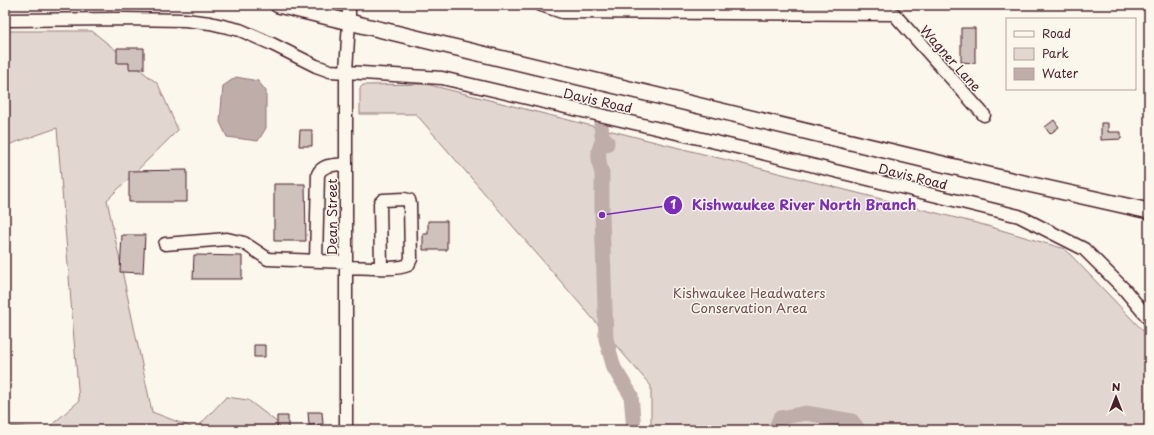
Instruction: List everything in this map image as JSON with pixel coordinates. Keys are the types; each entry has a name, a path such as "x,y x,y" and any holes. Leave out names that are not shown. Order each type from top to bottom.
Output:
{"main road":[{"path":"278,5 989,175 1149,211"}],"street":[{"name":"Dean Street","path":"346,430 345,164 346,72 349,5"},
{"name":"Wagner Lane","path":"541,5 562,12 894,14 984,115"},
{"name":"Davis Road","path":"5,20 121,19 185,20 210,23 240,30 316,66 330,70 442,78 758,152 1019,216 1084,249 1124,289 1149,319"},
{"path":"316,261 318,174 321,168 345,164"},
{"path":"165,244 227,239 244,243 268,259 316,261 381,268 402,268 408,265 411,259 409,200 383,200 380,203 381,268"}],"green space":[{"path":"872,5 1007,5 1007,6 877,9"},
{"path":"5,31 92,31 158,84 178,130 107,200 152,412 196,429 226,397 248,400 287,430 5,430 5,392 8,426 47,429 79,401 57,128 5,146"},
{"name":"Kishwaukee Headwaters Conservation Area","path":"426,84 984,225 1065,249 1149,337 1149,430 651,430 651,386 416,114 360,114 360,88 363,85"}],"water":[{"path":"236,77 258,81 266,91 266,128 258,141 227,137 220,122 223,86"}],"building":[{"path":"961,28 975,28 975,63 961,62"},
{"path":"117,48 144,48 144,69 129,69 129,63 117,63"},
{"path":"1054,120 1059,127 1050,134 1045,127"},
{"path":"1101,123 1108,123 1108,132 1121,132 1121,139 1101,140"},
{"path":"300,130 312,130 312,146 299,146"},
{"path":"187,170 187,202 129,202 129,171"},
{"path":"274,184 305,184 306,241 274,241"},
{"path":"428,221 447,221 447,250 423,250 423,234 428,234"},
{"path":"122,235 145,235 143,273 120,272"},
{"path":"194,255 242,256 242,279 193,279"},
{"path":"254,345 265,345 265,357 254,357"},
{"path":"308,412 322,412 323,424 309,425"},
{"path":"277,416 288,416 288,430 277,430"}],"waterway":[{"path":"601,125 602,136 607,141 607,144 601,144 599,155 599,163 602,173 606,339 614,368 631,395 634,430"},
{"path":"775,430 780,418 806,413 852,421 859,430"}],"place":[{"name":"Kishwaukee River North Branch","path":"602,215"}]}
